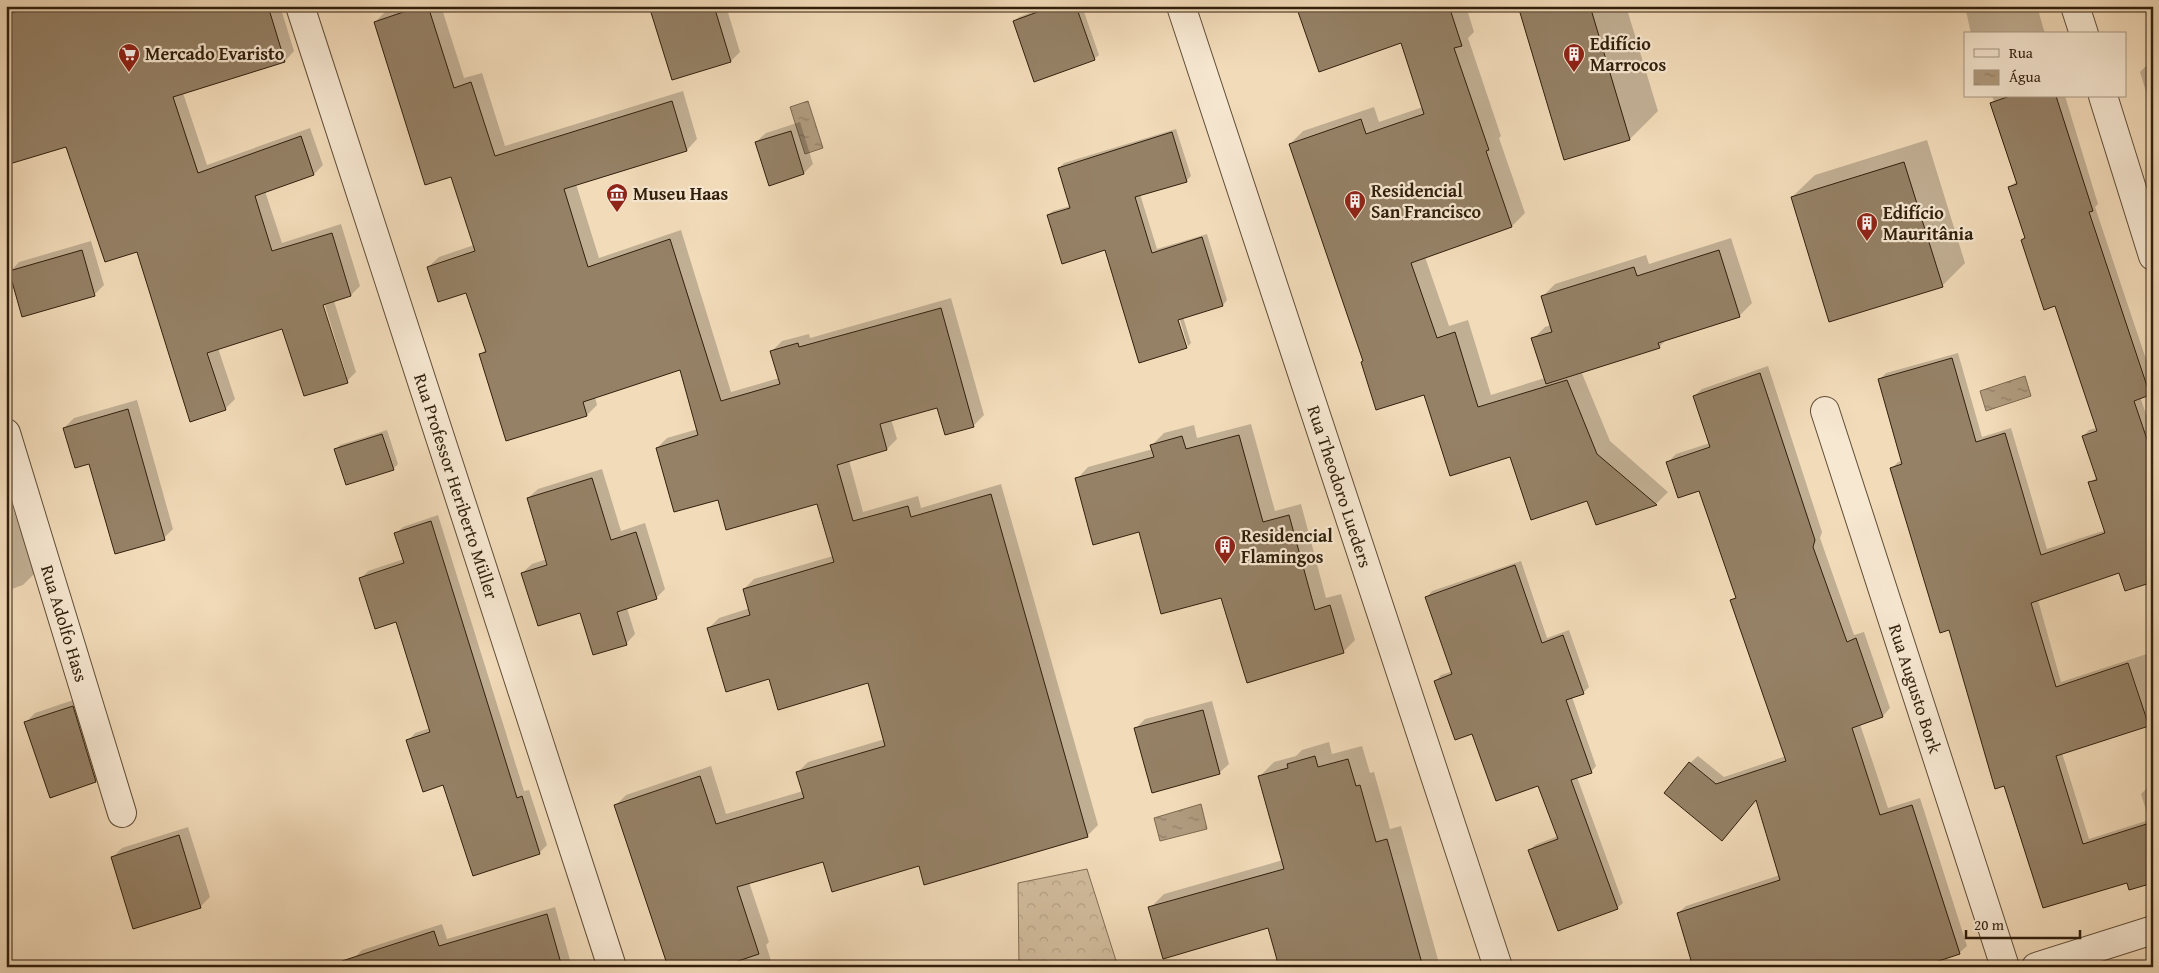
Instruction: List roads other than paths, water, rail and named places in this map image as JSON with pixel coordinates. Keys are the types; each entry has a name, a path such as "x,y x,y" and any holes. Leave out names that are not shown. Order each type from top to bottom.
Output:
{"street":[{"name":"Rua Professor Heriberto Müller","path":"300,6 612,967"},
{"name":"Rua Theodoro Lueders","path":"1182,6 1498,967"},
{"path":"2075,6 2083,32"},
{"path":"2104,98 2153,256"},
{"name":"Rua Augusto Bork","path":"1825,411 2005,967"},
{"name":"Rua Adolfo Hass","path":"6,433 122,813"},
{"path":"2036,967 2153,930"}],"water":[{"path":"808,101 823,148 805,154 790,107"},
{"path":"2025,376 2031,396 1986,411 1980,391"},
{"path":"1201,804 1207,829 1160,841 1154,818"}],"place":[{"name":"Mercado Evaristo","path":"129,73"},
{"name":"Edifício Marrocos","path":"1574,73"},
{"name":"Museu Haas","path":"617,213"},
{"name":"Residencial San Francisco","path":"1355,220"},
{"name":"Edifício Mauritânia","path":"1867,242"},
{"name":"Residencial Flamingos","path":"1225,565"}]}
